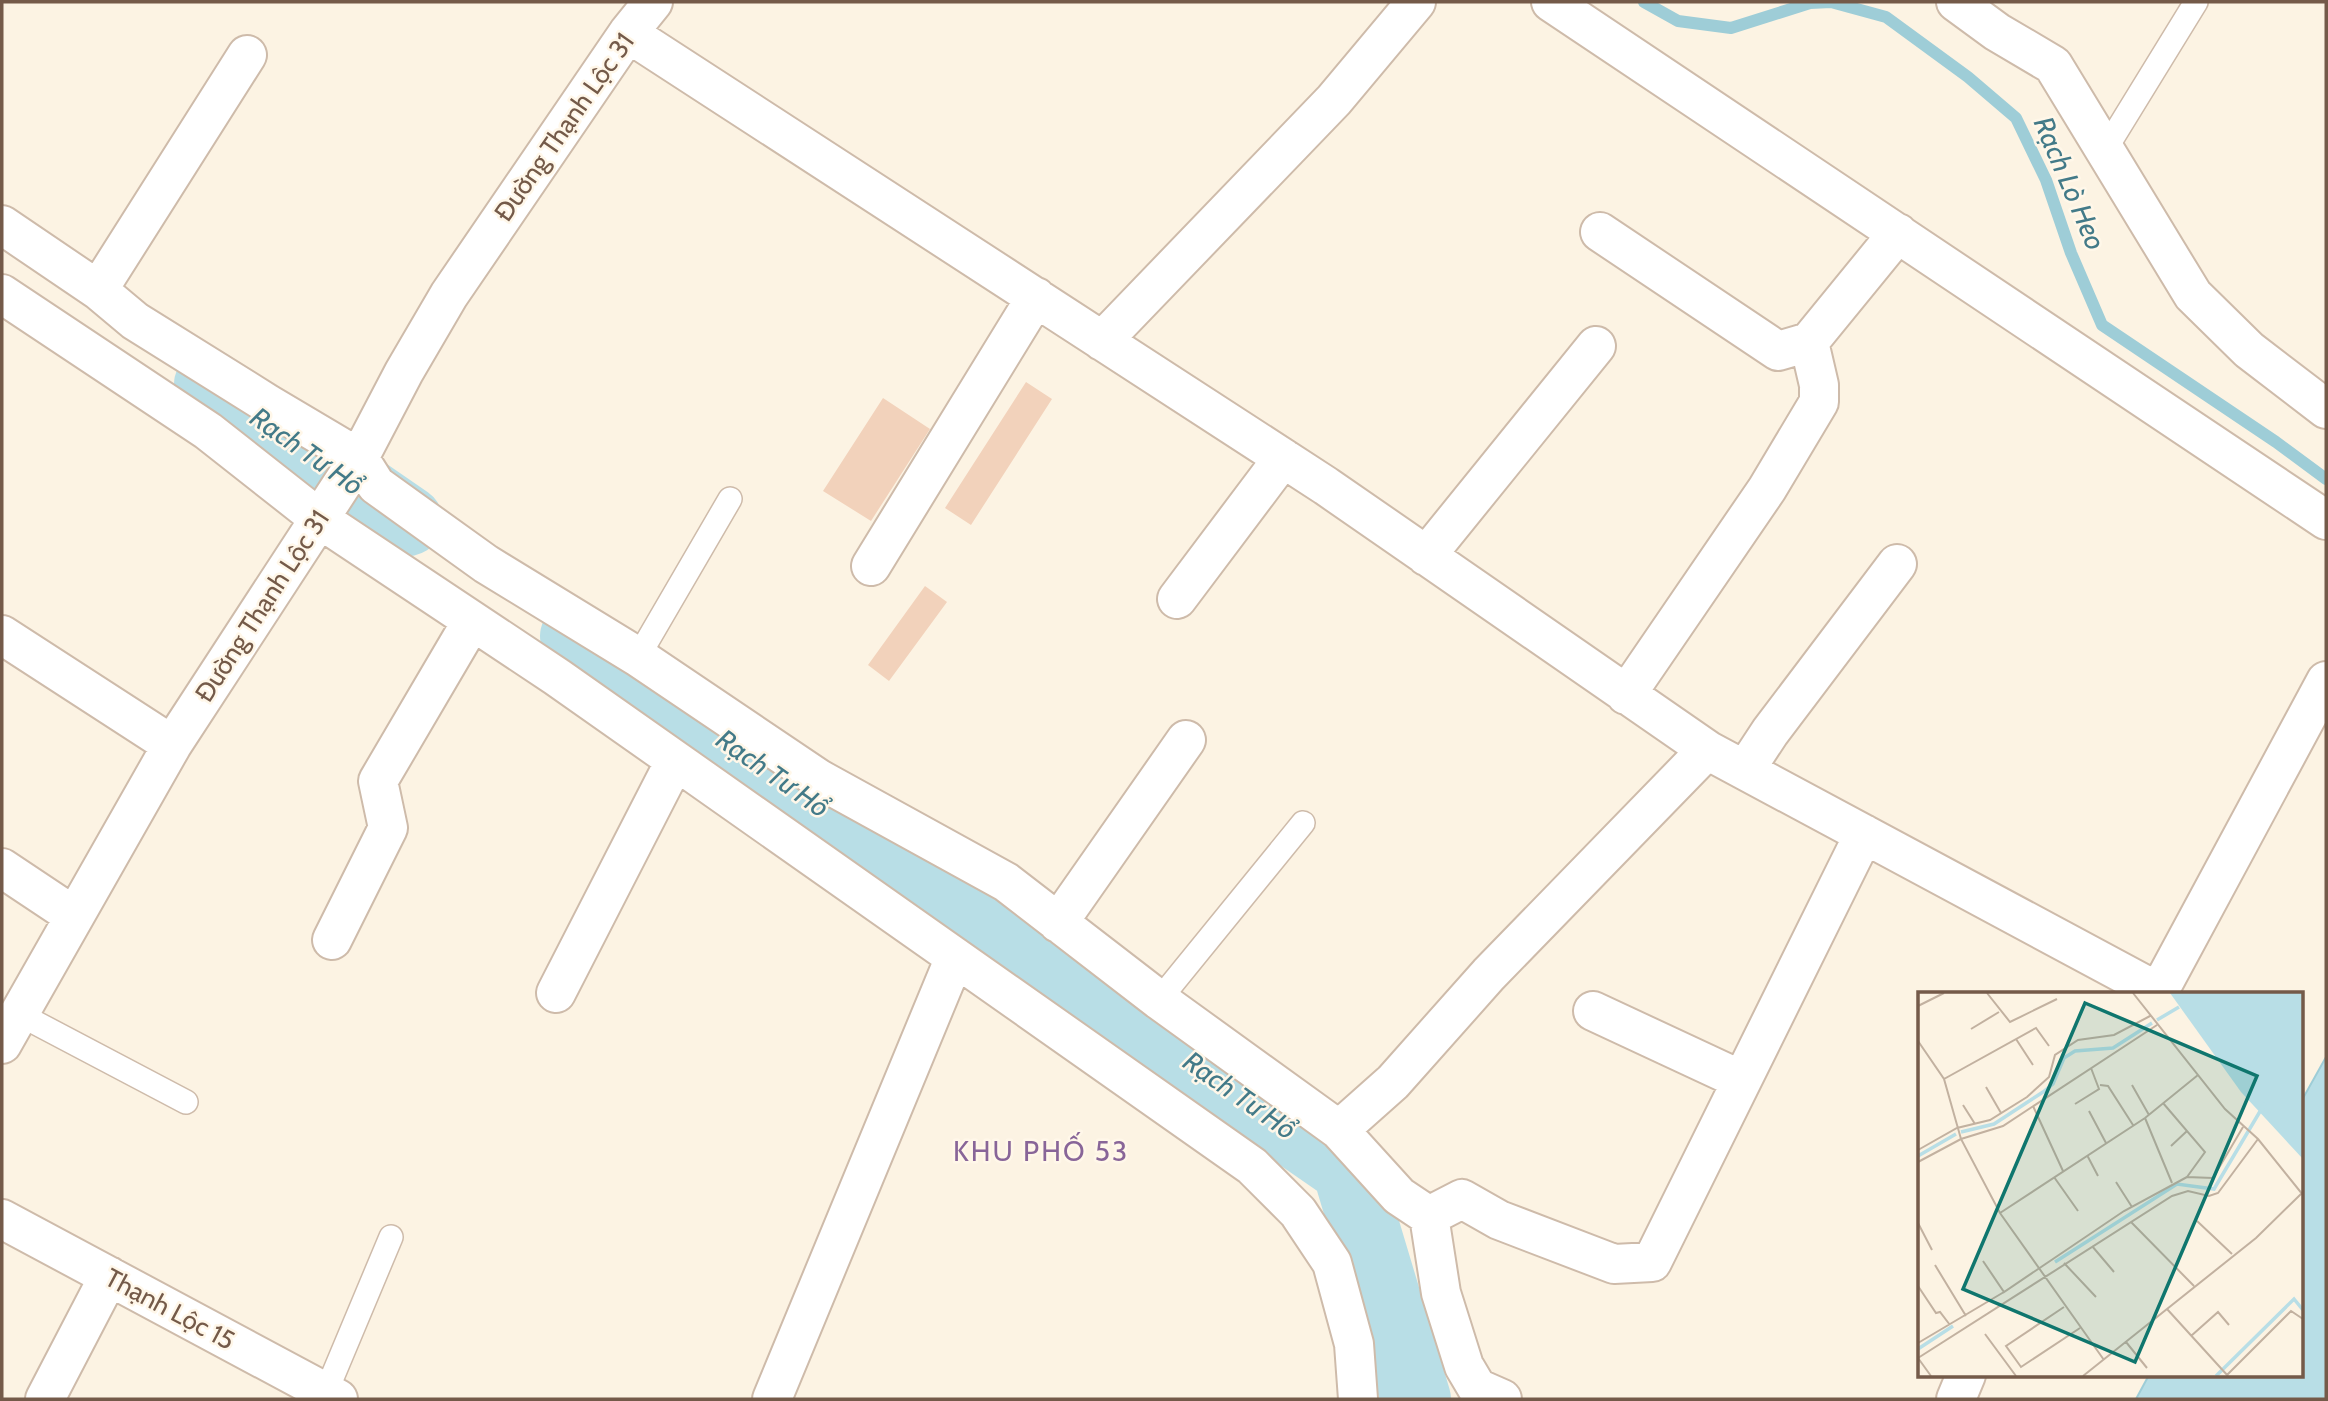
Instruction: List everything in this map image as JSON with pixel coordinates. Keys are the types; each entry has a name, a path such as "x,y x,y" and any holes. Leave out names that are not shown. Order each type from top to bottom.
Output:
{"street":[{"name":"Đường Thạnh Lộc 31","path":"10,1029 172,745 356,463 449,295 628,33 653,2"},
{"path":"1102,341 1334,100 1416,2"},
{"path":"1551,2 2326,520"},
{"path":"1956,2 1997,32 2053,65 2193,295 2249,350 2326,409"},
{"path":"628,33 1283,458 1709,751 2156,992"},
{"path":"98,290 247,55"},
{"path":"2,225 98,290 135,321 356,463 376,485 486,564 638,657 820,779 1006,883 1159,1000 1339,1130 1399,1196 1429,1216 1441,1293 1464,1366 1477,1388 1502,1399"},
{"path":"1600,232 1778,351 1809,342 1898,233"},
{"path":"2,294 208,431 472,621 557,677 1252,1166 1298,1212 1332,1263 1354,1344 1358,1399"},
{"path":"870,566 1036,297"},
{"path":"1626,695 1767,489 1819,402 1819,385 1809,342"},
{"path":"1426,556 1596,346"},
{"path":"1177,599 1283,458"},
{"path":"1745,770 1770,732 1897,564"},
{"path":"332,940 388,828 378,780 472,621"},
{"path":"2,635 172,745"},
{"path":"2159,992 2326,681"},
{"path":"1058,923 1186,740"},
{"path":"1339,1130 1393,1082 1489,974 1700,757 1709,751"},
{"path":"555,993 676,761"},
{"path":"1429,1216 1462,1199 1499,1220 1614,1264 1652,1262 1864,834"},
{"path":"2,868 74,916"},
{"path":"772,1399 955,957"},
{"path":"1593,1011 1741,1080"},
{"name":"Thạnh Lộc 15","path":"2,1219 332,1396"},
{"path":"46,1399 109,1276"},
{"path":"1956,1399 1966,1376"}],"lane":[{"path":"2105,150 2196,2"},
{"path":"638,657 730,499"},
{"path":"1159,1000 1303,823"},
{"path":"10,1029 186,1102"},
{"path":"332,1396 391,1237"}],"water":[{"path":"2326,1057 2326,1399 2136,1399 2148,1376 2304,1376 2304,1096"}],"building":[{"path":"1026,382 1052,399 971,525 945,508"},
{"path":"883,398 930,429 871,521 823,491"},
{"path":"925,586 947,602 889,681 868,665"}],"waterway":[{"name":"Rạch Lò Heo","path":"1644,2 1678,21 1731,28 1810,3 1831,2 1886,17 1968,77 2016,118 2046,180 2071,253 2102,325 2276,442 2326,479"},
{"name":"Rạch Tư Hổ","path":"209,384 408,521"},
{"name":"Rạch Tư Hổ","path":"575,636 1347,1169 1416,1399"}],"district":[{"name":"KHU PHỐ 53","path":"1041,1151"}]}
